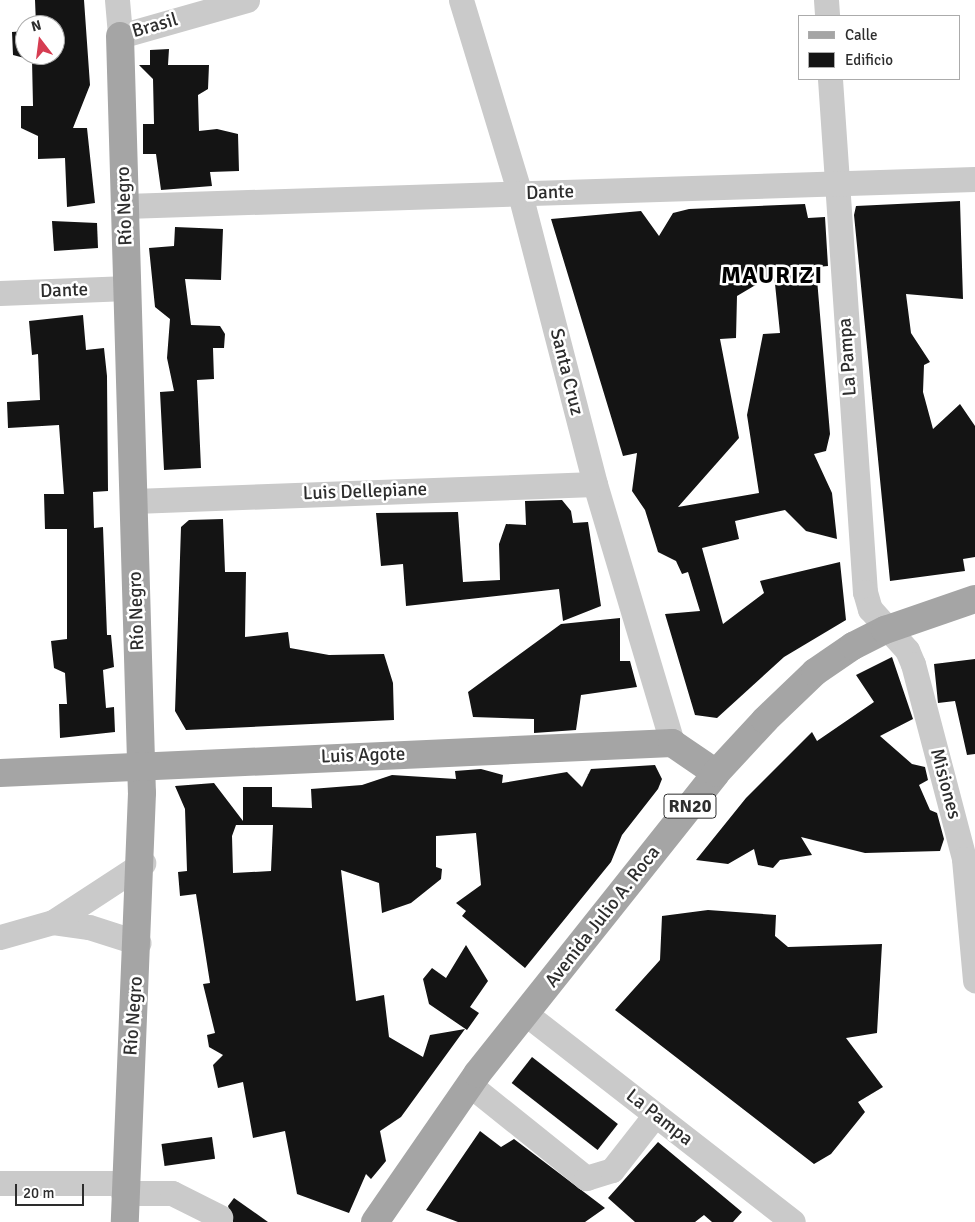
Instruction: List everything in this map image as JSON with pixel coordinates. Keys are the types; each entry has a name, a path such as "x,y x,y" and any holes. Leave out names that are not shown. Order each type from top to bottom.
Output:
{"main road":[{"name":"Río Negro","path":"120,36 142,766 143,863 124,1188 124,1222"},
{"name":"Avenida Julio A. Roca","path":"375,1222 386,1210 470,1086 716,773 815,672 885,630 975,599"},
{"name":"Luis Agote","path":"0,773 672,743"},
{"path":"672,743 716,773"}],"street":[{"name":"Río Negro","path":"117,0 120,36"},
{"name":"Brasil","path":"120,36 247,0"},
{"name":"Santa Cruz","path":"461,0 520,194 595,484 672,743"},
{"path":"826,0 827,15"},
{"name":"La Pampa","path":"830,80 865,592 885,630"},
{"name":"Dante","path":"125,206 975,179"},
{"name":"Dante","path":"0,293 128,288"},
{"name":"Luis Dellepiane","path":"134,501 595,484"},
{"name":"Misiones","path":"885,630 907,650 914,664 960,840 975,981"},
{"path":"0,937 53,922 143,863"},
{"path":"53,922 90,927 139,944"},
{"name":"La Pampa","path":"526,1014 793,1222"},
{"path":"470,1086 586,1178 612,1170 655,1115"},
{"path":"0,1183 124,1188 172,1193 220,1217"}],"building":[{"path":"35,0 84,0 90,85 73,128 87,128 95,203 67,207 65,158 38,159 38,136 21,128 21,106 33,106 32,65 65,65 65,15 36,15"},
{"path":"12,32 15,32 15,56 13,55"},
{"path":"169,49 168,65 209,65 208,89 198,95 199,131 217,129 238,134 239,171 210,172 212,186 161,190 156,154 143,154 143,124 154,124 153,79 139,65 150,65 150,50"},
{"path":"960,201 963,299 906,294 911,333 930,362 924,365 923,392 933,429 960,404 975,426 975,557 963,559 965,571 890,581 854,215 856,206"},
{"path":"805,204 808,218 825,217 828,266 816,267 830,434 826,451 814,454 832,493 837,539 806,531 785,510 735,521 739,539 702,548 723,624 764,593 760,581 840,562 846,620 784,657 717,718 695,715 665,614 700,611 688,572 682,574 676,561 658,552 645,510 632,491 637,453 623,456 551,219 641,211 659,236 673,213 689,209","holes":["774,274 780,333 763,334 747,415 759,493 678,507 739,438 720,339 736,338 737,296"]},
{"path":"52,221 97,223 98,248 54,251"},
{"path":"175,227 223,229 221,280 185,279 191,325 220,326 225,334 224,348 213,348 214,379 197,380 201,468 164,470 160,392 174,391 167,358 170,319 155,307 149,248 174,246"},
{"path":"83,315 86,350 104,348 107,376 108,491 93,492 94,528 103,527 107,635 111,635 114,667 103,670 106,708 114,707 115,732 60,738 59,704 67,704 65,673 54,668 51,641 67,639 67,529 45,529 44,494 64,494 59,425 8,428 7,402 40,400 38,354 32,355 29,321"},
{"path":"562,500 571,511 573,523 588,522 601,606 563,621 559,589 406,606 403,564 381,566 376,513 458,512 463,582 500,580 499,544 506,524 526,525 525,501"},
{"path":"223,519 225,572 246,572 245,637 288,632 290,648 329,655 384,654 393,683 394,720 186,730 175,711 181,527 189,520"},
{"path":"620,618 620,661 630,661 637,687 581,695 576,730 534,733 534,719 473,717 468,692 561,624"},
{"path":"892,657 913,719 880,736 912,764 925,767 928,780 919,785 930,810 937,813 944,839 940,851 865,853 801,837 812,855 780,860 773,868 758,865 754,849 728,864 696,860 746,798 812,732 817,741 874,702 856,675"},
{"path":"975,659 975,754 967,755 955,701 938,703 934,664"},
{"path":"655,765 662,779 658,789 622,835 611,862 525,968 462,916 466,911 456,903 481,885 476,833 436,836 436,867 442,869 441,879 411,903 382,913 379,883 341,870 356,1001 384,995 389,1037 423,1057 430,1035 465,1029 401,1117 380,1131 386,1161 371,1179 366,1174 349,1213 297,1194 285,1131 253,1138 243,1082 218,1088 213,1065 223,1055 209,1047 207,1035 215,1033 203,984 210,983 196,894 180,896 178,872 187,871 185,809 175,786 214,783 243,821 243,787 272,787 272,807 312,808 311,789 362,785 392,775 456,779 455,771 481,769 503,775 502,783 567,772 582,787 591,769","holes":["236,825 273,825 271,871 233,873 232,836"]},
{"path":"708,910 776,915 775,936 788,947 882,944 877,1033 846,1038 883,1087 858,1102 865,1112 831,1154 814,1164 615,1010 660,960 662,916"},
{"path":"466,945 488,981 470,1007 479,1013 467,1030 429,1004 423,979 432,968 446,978"},
{"path":"532,1057 618,1124 598,1150 512,1083"},
{"path":"480,1131 501,1147 514,1139 605,1208 585,1222 458,1222 426,1210"},
{"path":"212,1137 215,1159 165,1166 161,1144"},
{"path":"658,1142 742,1212 733,1222 712,1222 704,1215 695,1222 635,1222 608,1198"},
{"path":"234,1198 268,1222 233,1222 228,1206"}],"district":[{"name":"MAURIZI","path":"772,276"}]}
